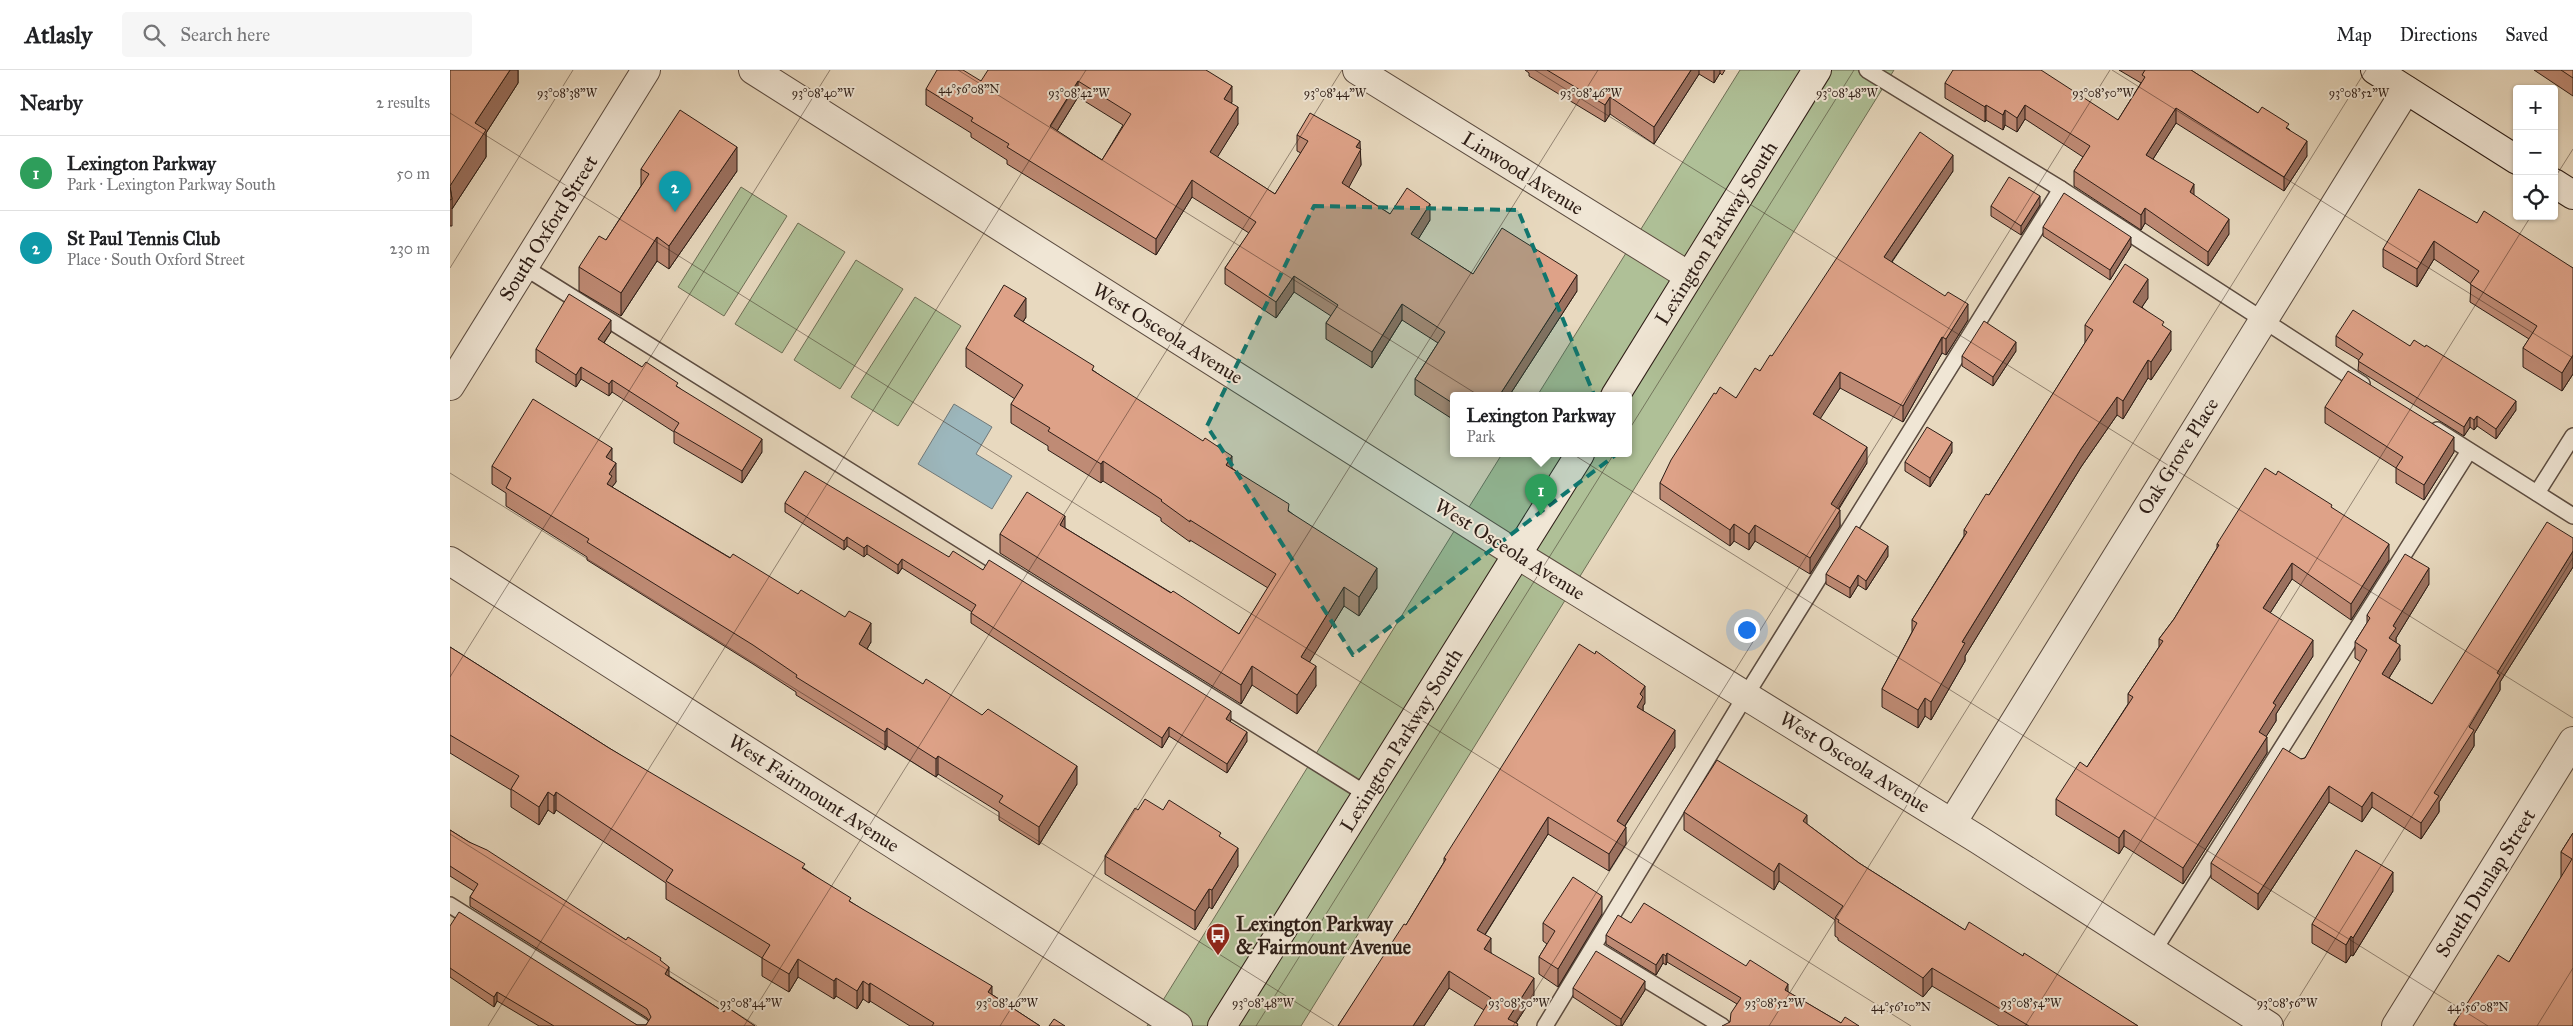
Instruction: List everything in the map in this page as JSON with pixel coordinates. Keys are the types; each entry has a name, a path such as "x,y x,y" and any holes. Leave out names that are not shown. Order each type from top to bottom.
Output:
{"street":[{"name":"South Oxford Street","path":"450,386 646,70"},
{"name":"West Osceola Avenue","path":"753,70 1518,555 1952,823 2269,1026"},
{"name":"Linwood Avenue","path":"1357,70 1689,276"},
{"name":"Lexington Parkway South","path":"1617,392 1817,70"},
{"path":"2375,70 2513,157"},
{"name":"Oak Grove Place","path":"1952,823 2406,90"},
{"path":"2558,186 2573,195"},
{"name":"Lexington Parkway South","path":"1222,1026 1578,457"},
{"name":"West Fairmount Avenue","path":"450,560 1178,1026"},
{"name":"South Dunlap Street","path":"2396,1026 2573,741"}],"lane":[{"path":"1867,70 2061,189 2262,321 2376,393"},
{"path":"1545,1026 1746,695 2061,189"},
{"path":"524,267 1368,794"},
{"path":"2427,424 2573,516"},
{"path":"2537,493 2573,436"},
{"path":"2153,952 2469,451"},
{"path":"450,905 642,1026"},
{"path":"1594,948 1722,1026"}],"highlighted area":[{"path":"1314,206 1518,210 1618,453 1353,655 1207,426"}],"green space":[{"path":"1740,70 1894,70 1301,1026 1147,1026 1500,457 1632,457 1632,392 1539,392"},
{"path":"741,187 787,216 724,316 678,287"},
{"path":"798,223 845,252 782,353 735,324"},
{"path":"856,260 903,289 840,389 794,360"},
{"path":"915,297 961,326 898,426 851,397"}],"water":[{"path":"954,404 992,427 976,454 1012,476 992,509 918,464"}],"building":[{"path":"450,70 510,70 475,123 486,130 450,186"},
{"path":"937,70 963,70 981,81 988,70 1206,70 1232,86 1224,99 1238,107 1210,152 1275,194 1308,141 1297,135 1310,113 1360,141 1356,147 1361,149 1342,183 1390,214 1407,188 1430,204 1411,234 1473,274 1502,228 1577,275 1502,392 1450,392 1450,401 1415,379 1445,332 1402,304 1372,352 1326,323 1338,305 1294,276 1276,302 1225,268 1256,222 1192,180 1156,239 1007,147 1009,144 971,121 973,118 926,89","holes":["1078,81 1131,114 1102,160 1050,126"]},
{"path":"1547,70 1691,70 1654,127 1610,97 1605,105"},
{"path":"1953,70 2041,70 2118,120 2145,77 2142,75 2145,70 2191,70 2258,113 2262,107 2289,124 2286,128 2307,141 2284,177 2176,108 2146,155 2194,184 2190,192 2229,219 2208,252 2145,208 2141,215 2074,171 2090,146 2025,105 2017,118 2005,110 2003,115 1986,105 1985,107 1945,83"},
{"path":"2561,70 2573,70 2573,78"},
{"path":"680,110 737,147 669,246 657,237 621,293 579,267 599,236 606,240 649,174 641,169"},
{"path":"1920,132 1953,155 1884,257 1945,296 1948,292 1968,304 1946,339 1942,337 1903,406 1840,372 1813,414 1867,447 1831,504 1840,510 1810,558 1755,525 1749,534 1734,524 1730,530 1660,483 1671,460 1714,393 1716,394 1720,387 1736,398 1755,368 1760,371 1770,355 1772,356"},
{"path":"2009,177 2040,196 2021,226 1991,206"},
{"path":"2419,189 2477,223 2484,211 2573,268 2573,355 2562,373 2523,348 2537,326 2470,284 2479,271 2434,241 2417,269 2383,249"},
{"path":"2064,193 2131,237 2110,270 2043,227"},
{"path":"2125,264 2148,279 2133,302 2164,322 2162,325 2171,331 2151,362 2148,360 2123,401 2117,397 2081,449 1962,642 1965,643 1931,702 1925,698 1918,710 1882,689 1917,623 1912,620 1967,532 1964,530 1986,494 1989,495 2093,330 2085,325"},
{"path":"1004,285 1026,298 1014,316 1094,366 1092,370 1203,441 1205,438 1232,456 1226,465 1289,504 1288,511 1377,568 1359,597 1344,587 1301,657 1316,666 1297,695 1252,666 1241,685 1000,534 1027,492 1065,516 1060,525 1171,593 1173,591 1239,634 1276,574 1190,520 1190,522 1162,500 1103,461 1101,464 1048,431 1050,428 1011,404 1023,385 966,348"},
{"path":"569,294 611,320 598,339 642,367 646,362 678,383 676,386 762,439 742,471 674,431 679,423 612,380 609,384 581,367 576,375 536,349"},
{"path":"2353,310 2410,346 2414,340 2425,347 2426,345 2516,401 2496,429 2477,416 2474,420 2470,417 2464,427 2358,361 2363,354 2336,336"},
{"path":"1984,321 2016,342 1993,377 1962,356"},
{"path":"2348,371 2454,437 2424,485 2396,468 2403,457 2325,407"},
{"path":"533,399 612,448 606,457 616,463 609,474 612,476 607,484 730,558 733,554 798,594 801,590 845,617 849,611 871,623 859,644 923,684 926,679 982,715 988,709 1077,766 1039,827 999,802 1003,796 938,756 936,759 887,728 885,732 796,677 797,675 753,645 587,542 589,539 506,488 511,478 492,466"},
{"path":"1927,427 1952,442 1930,478 1905,462"},
{"path":"2265,468 2276,475 2278,471 2389,544 2351,604 2292,563 2263,608 2313,640 2273,703 2276,705 2259,732 2267,737 2183,868 2124,830 2119,838 2056,799 2080,762 2087,767 2133,697 2128,694 2163,641 2159,639 2174,619 2219,545 2217,544"},
{"path":"805,471 949,557 953,551 983,570 989,560 1231,711 1226,719 1247,732 1227,764 1169,727 1162,738 971,613 976,605 902,559 898,565 867,545 864,548 847,537 844,541 785,503"},
{"path":"2547,522 2573,538 2573,551 2497,673 2500,675 2469,727 2474,730 2434,793 2439,796 2421,823 2372,792 2362,807 2329,786 2258,894 2211,863 2283,748 2301,759 2305,758 2367,650 2355,642 2370,618 2367,615 2405,554 2429,568 2393,626 2396,628 2389,638 2400,645 2382,674 2432,704"},
{"path":"1856,526 1888,546 1866,581 1858,575 1850,588 1826,574"},
{"path":"1579,644 1595,654 1596,651 1645,686 1640,694 1643,697 1637,707 1675,730 1617,821 1626,827 1609,854 1548,817 1477,930 1491,938 1484,949 1534,978 1508,1019 1518,1024 1517,1026 1474,1026 1491,998 1449,971 1413,1026 1338,1026 1404,924 1406,925 1446,859 1444,858"},
{"path":"450,647 609,748 805,864 802,868 851,898 849,901 992,986 988,992 1040,1026 932,1026 934,1023 870,983 869,985 863,981 857,991 836,978 834,981 798,959 789,974 762,958 770,945 666,881 673,870 556,792 554,796 548,792 539,807 511,789 519,776 450,735"},
{"path":"1717,760 1807,815 1803,821 1859,863 1965,930 1969,922 2023,956 2024,953 2138,1026 2029,1026 1932,968 1923,978 1838,922 1839,920 1835,918 1843,906 1779,863 1774,872 1684,812"},
{"path":"1145,799 1163,810 1169,800 1221,833 1219,836 1238,848 1212,890 1209,889 1195,911 1105,856 1135,808 1138,810"},
{"path":"450,830 469,842 487,850 626,940 628,937 661,958 660,960 669,967 665,974 724,1012 727,1007 755,1026 554,1026 497,992 494,997 450,968 450,926 459,912 637,1025 646,1025 651,1017 647,1009 470,897 478,884 450,866"},
{"path":"2573,833 2573,1026 2457,1026 2454,1024 2498,955 2509,962 2572,859 2561,852"},
{"path":"2356,850 2393,872 2353,938 2351,936 2346,945 2312,924"},
{"path":"1573,877 1602,896 1558,969 1539,957 1555,931 1543,923"},
{"path":"1644,903 1746,966 1750,960 1788,984 1785,990 1841,1023 1845,1017 1859,1026 1722,1026 1730,1022 1731,1013 1741,998 1667,953 1666,956 1663,954 1656,965 1606,935 1618,915 1631,923"},
{"path":"1596,951 1645,981 1621,1019 1573,988"},
{"path":"1054,1019 1065,1026 1049,1026"}],"place":[{"name":"St Paul Tennis Club","path":"675,212"},
{"name":"Lexington Parkway","path":"1541,515"},
{"name":"Lexington Parkway & Fairmount Avenue","path":"1218,956"}]}
